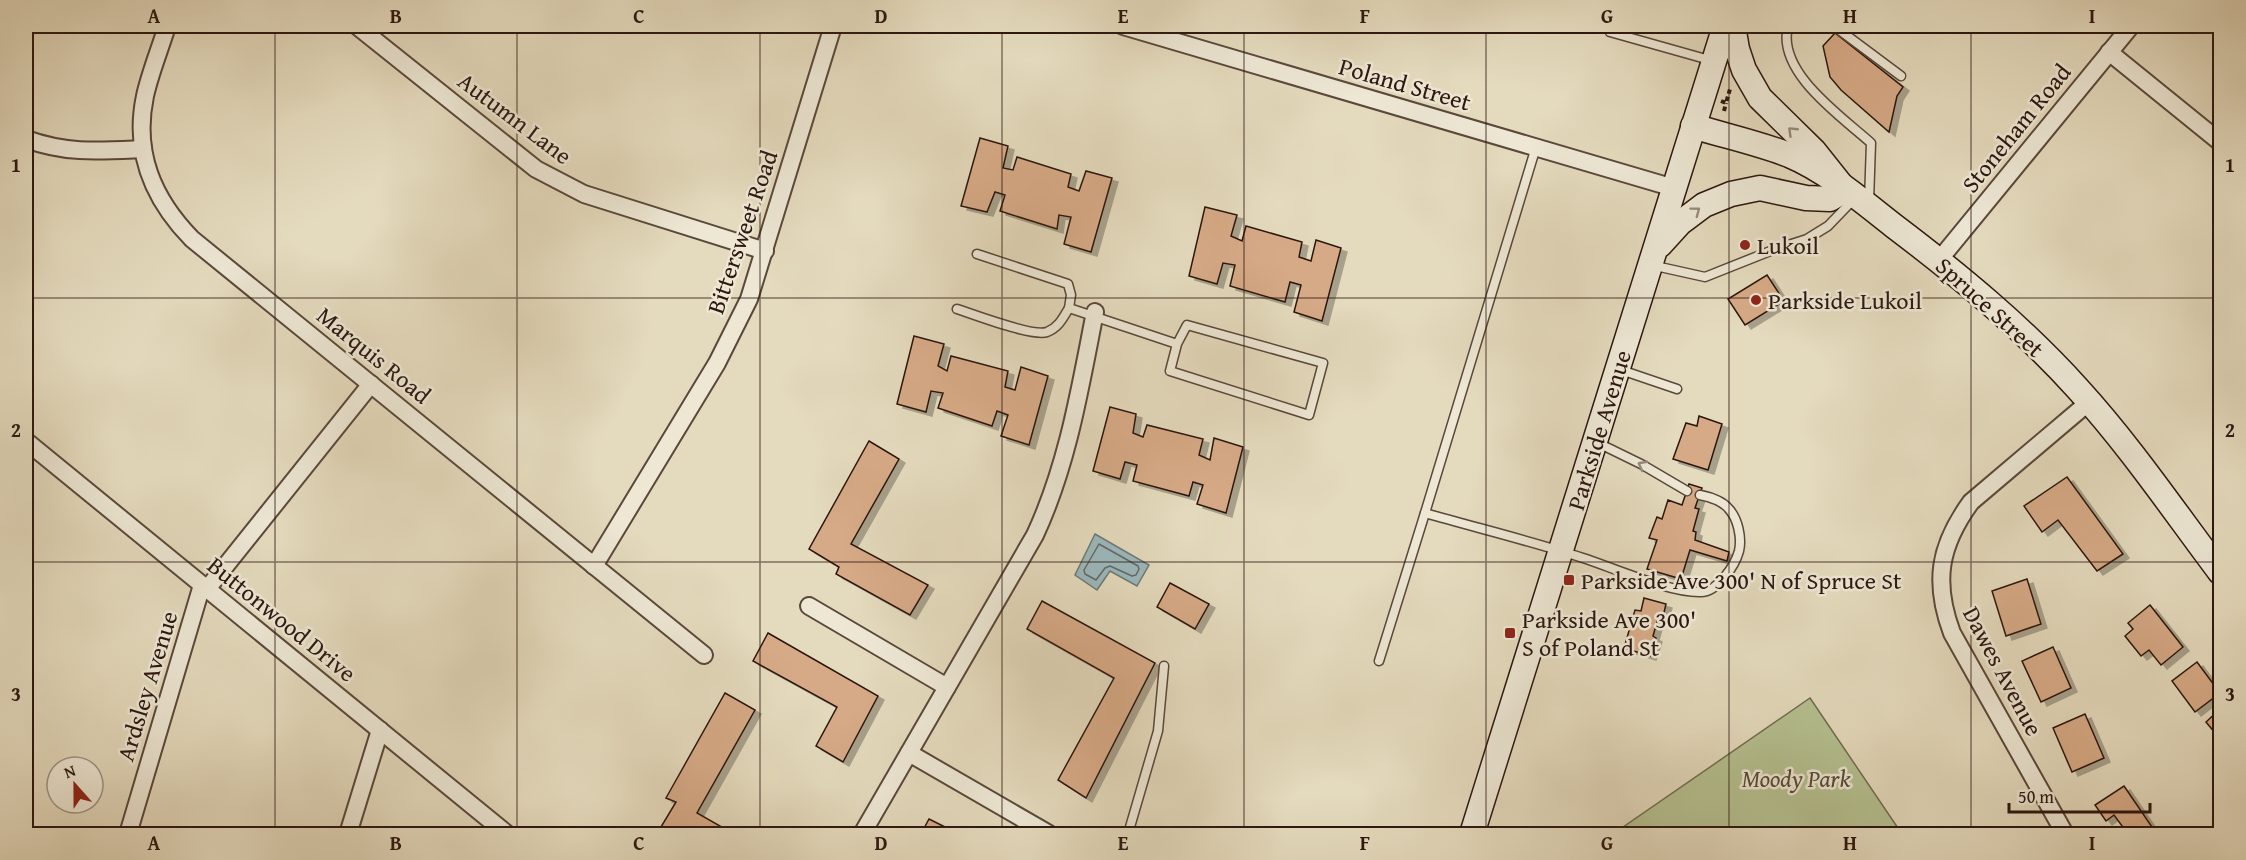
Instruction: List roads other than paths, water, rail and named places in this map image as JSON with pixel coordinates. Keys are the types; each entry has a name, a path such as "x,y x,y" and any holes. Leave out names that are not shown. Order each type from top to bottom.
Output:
{"main road":[{"name":"Parkside Avenue","path":"1472,834 1725,26"},
{"path":"1733,26 1744,70 1760,98 1856,198"},
{"name":"Spruce Street","path":"1693,126 1790,156 1819,172 1939,260 2029,338 2089,402 2131,453 2220,572"},
{"path":"1653,258 1680,223 1704,205 1731,194 1761,188 1806,198 1856,198"}],"street":[{"name":"Marquis Road","path":"167,26 145,96 142,124 143,150 149,176 174,221 192,239 704,656"},
{"name":"Autumn Lane","path":"357,26 536,169 559,183 584,194 765,251"},
{"name":"Bittersweet Road","path":"594,566 730,340 749,299 833,26"},
{"name":"Poland Street","path":"1122,26 1674,188"},
{"name":"Stoneham Road","path":"1939,260 2131,26"},
{"path":"2109,52 2220,142"},
{"path":"26,139 52,148 79,152 143,150"},
{"path":"862,834 1035,535 1052,499 1071,432 1094,314"},
{"path":"204,587 371,384"},
{"name":"Dawes Avenue","path":"2065,834 1952,633 1941,596 1941,566 1946,544 1957,522 1971,502 2089,402"},
{"name":"Buttonwood Drive","path":"26,441 507,834"},
{"name":"Ardsley Avenue","path":"128,834 204,587"},
{"path":"809,606 947,687"},
{"path":"348,834 380,730"},
{"path":"909,753 1049,834"}],"lane":[{"path":"1653,258 1705,277 1807,239 1828,226 1856,198 1871,142 1809,88 1793,63 1785,36 1788,26"},
{"path":"1834,26 1901,76"},
{"path":"1610,32 1713,61"},
{"path":"1378,661 1536,147"},
{"path":"957,309 1032,332 1046,333 1060,324 1069,308 1071,295 1068,284 977,254"},
{"path":"1069,308 1094,314 1177,344"},
{"path":"1187,325 1323,363 1309,415 1170,371 1177,344 1187,325"},
{"path":"1618,369 1677,389"},
{"path":"1595,441 1641,464 1686,491"},
{"path":"1425,513 1561,551 1680,590 1703,592 1722,581 1738,552 1740,534 1728,508 1713,498 1700,495"},
{"path":"1128,834 1158,730 1164,666"}],"water":[{"path":"1095,534 1149,565 1137,586 1110,571 1097,590 1075,575"}],"place":[{"name":"Lukoil","path":"1745,245"},
{"name":"Parkside Lukoil","path":"1756,300"},
{"name":"Parkside Ave 300' N of Spruce St","path":"1569,580"},
{"name":"Parkside Ave 300' S of Poland St","path":"1510,633"}],"park label":[{"name":"Moody Park","path":"1796,778"}]}
